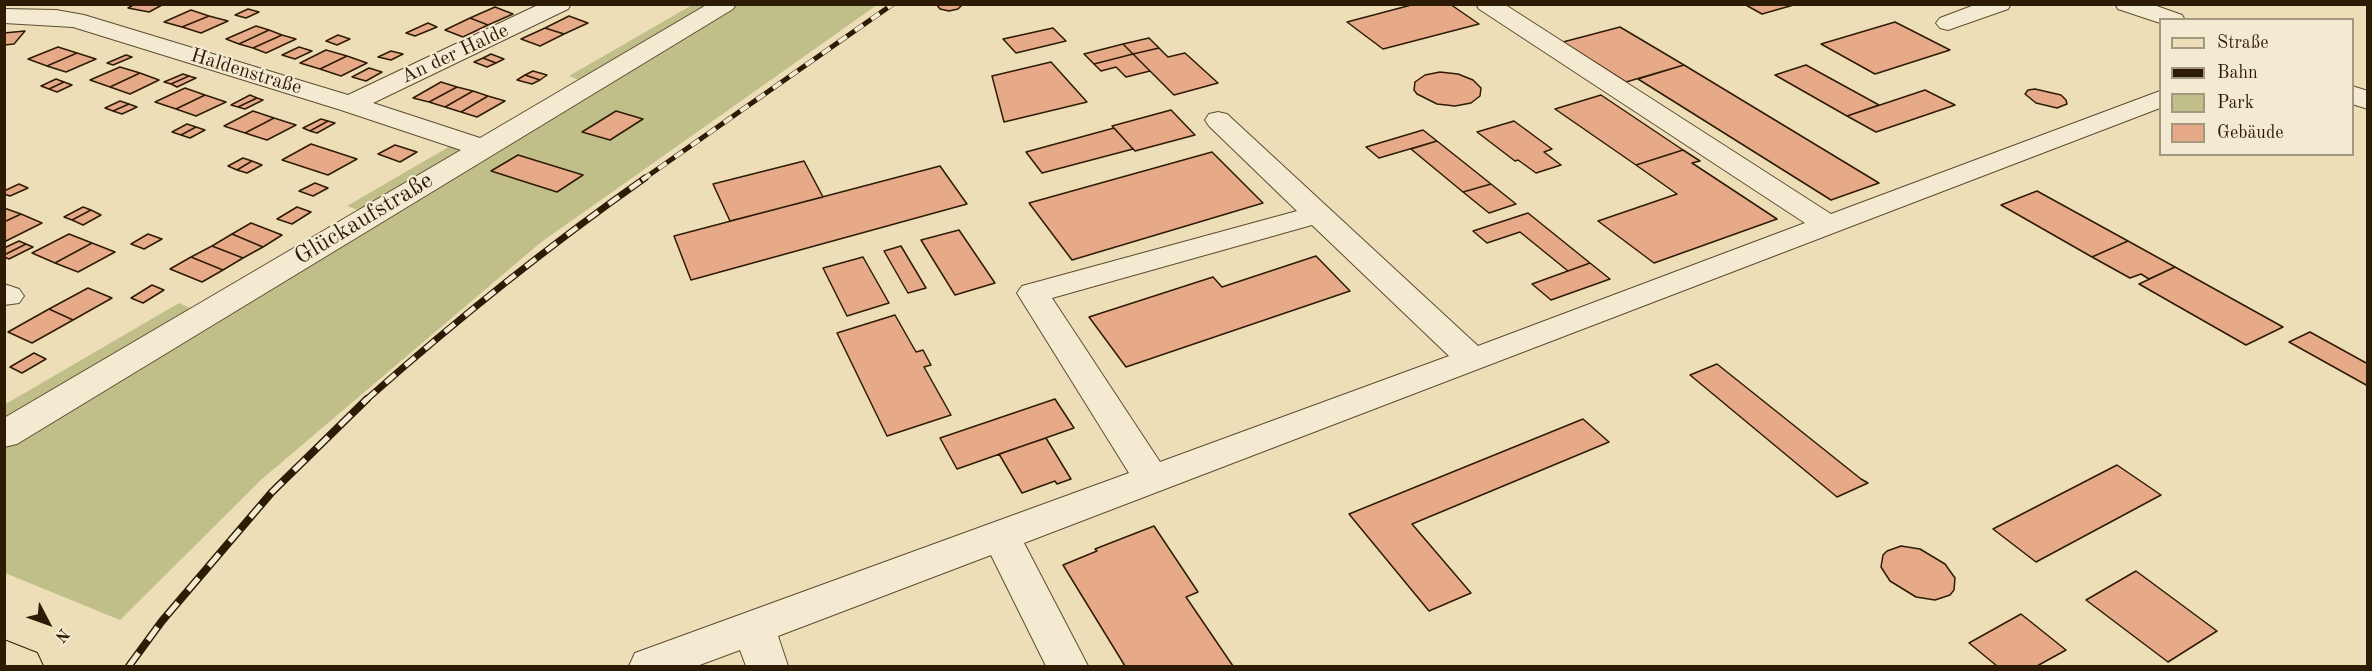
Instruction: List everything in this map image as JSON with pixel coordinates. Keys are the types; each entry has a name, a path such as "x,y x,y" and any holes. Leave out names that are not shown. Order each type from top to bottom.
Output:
{"main road":[{"path":"4,658 22,666"}],"street":[{"name":"An der Halde","path":"350,104 560,4"},
{"path":"1487,4 1828,225"},
{"path":"1948,23 2000,4"},
{"path":"2126,4 2168,18"},
{"path":"667,66 708,27 719,8"},
{"name":"Glückaufstraße","path":"4,435 719,8"},
{"name":"Haldenstraße","path":"4,16 56,17 76,20 350,104 483,148"},
{"path":"650,666 1473,360 2159,99"},
{"path":"1218,120 1473,360"},
{"path":"1152,480 1033,293 1318,214"},
{"path":"1001,536 1067,666"},
{"path":"754,628 767,666"}],"green space":[{"path":"692,5 713,5 584,82 569,76"},
{"path":"731,5 877,5 540,243 262,479 120,620 5,573 4,445"},
{"path":"452,145 458,150 456,157 364,212 347,206"},
{"path":"179,303 198,312 5,427 4,405"}],"building":[{"path":"135,4 164,4 149,12 128,8"},
{"path":"963,4 958,9 949,11 940,9 937,5"},
{"path":"1415,4 1450,4 1479,24 1383,49 1347,22"},
{"path":"1744,4 1797,4 1762,14"},
{"path":"495,7 513,14 488,25 470,18"},
{"path":"248,9 259,12 246,18 235,15"},
{"path":"191,10 209,16 182,27 164,22"},
{"path":"209,16 228,21 201,33 182,27"},
{"path":"569,16 588,23 564,34 545,28"},
{"path":"470,18 488,25 463,37 445,30"},
{"path":"1895,22 1950,50 1875,74 1821,44"},
{"path":"428,23 437,27 415,36 406,33"},
{"path":"256,26 269,30 239,44 226,39"},
{"path":"1620,27 1684,65 1626,82 1563,42"},
{"path":"545,28 564,34 540,46 521,39"},
{"path":"1053,28 1066,41 1016,53 1003,39"},
{"path":"269,30 282,35 253,48 239,44"},
{"path":"25,31 14,44 4,45 4,33"},
{"path":"282,35 296,39 266,53 253,48"},
{"path":"338,35 350,39 337,45 326,41"},
{"path":"1149,38 1159,48 1133,54 1123,44"},
{"path":"1123,44 1133,54 1094,64 1084,54"},
{"path":"58,47 77,53 47,66 28,59"},
{"path":"299,47 312,51 295,59 282,55"},
{"path":"1159,48 1168,57 1185,53 1218,83 1174,95 1133,54"},
{"path":"326,50 347,56 320,69 300,63"},
{"path":"391,51 403,54 391,60 378,57"},
{"path":"77,53 96,59 66,72 47,66"},
{"path":"491,54 504,59 496,63 483,58"},
{"path":"1133,54 1150,71 1126,77 1116,67 1101,71 1094,64"},
{"path":"126,55 132,57 113,65 107,63"},
{"path":"347,56 367,63 341,76 320,69"},
{"path":"483,58 496,63 487,67 474,62"},
{"path":"1051,62 1087,102 1004,122 992,76"},
{"path":"1684,65 1879,183 1831,200 1638,79"},
{"path":"1806,65 1879,105 1847,116 1775,75"},
{"path":"120,67 140,73 110,87 90,80"},
{"path":"369,68 382,72 366,81 352,77"},
{"path":"533,71 547,75 540,80 525,75"},
{"path":"1440,72 1458,74 1473,80 1481,88 1480,96 1471,103 1455,106 1437,104 1417,94 1414,90 1415,82 1425,75"},
{"path":"140,73 159,80 130,94 110,87"},
{"path":"183,74 189,76 171,84 164,82"},
{"path":"525,75 540,80 532,84 517,80"},
{"path":"189,76 196,78 177,87 171,84"},
{"path":"56,79 64,82 49,89 41,86"},
{"path":"64,82 72,85 57,92 49,89"},
{"path":"441,82 457,87 429,102 413,98"},
{"path":"457,87 473,91 445,107 429,102"},
{"path":"185,88 205,95 176,109 155,102"},
{"path":"2035,89 2061,95 2067,104 2057,108 2036,103 2025,94 2028,90"},
{"path":"1925,90 1955,105 1876,132 1847,116"},
{"path":"473,91 488,96 461,112 445,107"},
{"path":"205,95 226,102 196,116 176,109"},
{"path":"250,95 257,98 238,107 231,105"},
{"path":"1601,95 1683,150 1636,165 1555,109"},
{"path":"488,96 505,101 477,117 461,112"},
{"path":"257,98 263,100 245,109 238,107"},
{"path":"120,101 129,104 113,111 105,108"},
{"path":"129,104 137,107 122,114 113,111"},
{"path":"1171,110 1195,135 1135,151 1112,126"},
{"path":"253,111 274,118 245,133 224,126"},
{"path":"616,111 643,119 610,140 582,132"},
{"path":"274,118 296,125 267,140 245,133"},
{"path":"321,119 328,121 310,131 303,128"},
{"path":"328,121 335,123 317,133 310,131"},
{"path":"1514,121 1552,149 1544,152 1561,165 1536,173 1518,160 1515,161 1477,132"},
{"path":"187,124 196,127 181,135 172,132"},
{"path":"196,127 205,130 190,138 181,135"},
{"path":"1114,128 1133,149 1042,173 1026,152"},
{"path":"1423,130 1437,141 1379,158 1366,147"},
{"path":"1437,141 1491,184 1463,192 1411,149"},
{"path":"311,144 357,159 328,175 282,160"},
{"path":"395,145 417,152 400,162 378,154"},
{"path":"1683,150 1700,161 1692,163 1777,219 1654,263 1598,221 1677,194 1636,165"},
{"path":"1212,152 1263,203 1072,260 1029,203"},
{"path":"518,155 583,175 557,192 491,171"},
{"path":"243,158 252,161 237,170 228,166"},
{"path":"252,161 262,165 247,173 237,170"},
{"path":"804,161 823,197 730,221 713,184"},
{"path":"940,166 967,204 691,280 674,236"},
{"path":"315,183 328,188 313,196 299,191"},
{"path":"19,184 28,188 10,196 4,194 4,191"},
{"path":"1491,184 1516,204 1489,213 1463,192"},
{"path":"2037,191 2128,241 2092,257 2001,205"},
{"path":"83,207 91,210 72,220 64,217"},
{"path":"297,207 311,212 292,224 277,219"},
{"path":"4,208 21,214 4,222"},
{"path":"91,210 101,215 83,225 72,220"},
{"path":"1528,213 1590,263 1568,271 1520,232 1487,243 1473,231"},
{"path":"21,214 42,223 4,242 4,222"},
{"path":"251,223 282,235 263,247 232,234"},
{"path":"959,230 995,283 955,295 921,240"},
{"path":"69,234 92,243 55,263 32,253"},
{"path":"148,234 162,239 144,249 131,244"},
{"path":"232,234 263,247 243,258 212,246"},
{"path":"19,241 26,244 4,255 4,248"},
{"path":"2128,241 2175,267 2149,279 2141,274 2130,278 2092,257"},
{"path":"92,243 115,252 78,272 55,263"},
{"path":"26,244 33,247 9,259 4,257 4,255"},
{"path":"212,246 243,258 223,270 191,257"},
{"path":"901,246 926,288 908,293 884,251"},
{"path":"1316,256 1350,291 1126,367 1089,317 1213,277 1222,287"},
{"path":"191,257 223,270 202,282 170,269"},
{"path":"863,257 889,303 847,316 823,268"},
{"path":"1590,263 1610,279 1551,300 1532,284"},
{"path":"2175,267 2283,327 2246,345 2139,284"},
{"path":"152,285 164,290 143,303 131,298"},
{"path":"88,288 112,298 73,320 49,309"},
{"path":"49,309 73,320 32,343 8,332"},
{"path":"895,315 916,352 923,350 931,365 924,367 951,415 887,436 837,333"},
{"path":"2310,332 2368,364 2368,386 2289,342"},
{"path":"34,353 46,359 22,373 10,367"},
{"path":"1717,364 1868,483 1837,497 1690,375"},
{"path":"1055,399 1074,428 957,469 940,438"},
{"path":"1583,419 1609,442 1412,524 1471,593 1429,611 1349,514"},
{"path":"1046,438 1071,479 1057,484 1055,481 1022,493 999,454"},
{"path":"2117,465 2161,495 2036,562 1993,529"},
{"path":"1154,526 1198,592 1186,597 1233,666 1125,666 1063,565 1097,551 1095,549"},
{"path":"1901,546 1920,549 1945,564 1955,578 1954,590 1950,595 1935,600 1916,597 1890,581 1881,567 1883,555"},
{"path":"2136,571 2217,631 2168,662 2086,600"},
{"path":"2021,614 2066,650 2037,666 1997,666 1969,643"}],"railway":[{"path":"642,180 893,4"},
{"path":"366,400 502,285 645,178"},
{"path":"129,666 162,621 272,492 367,399"}]}
